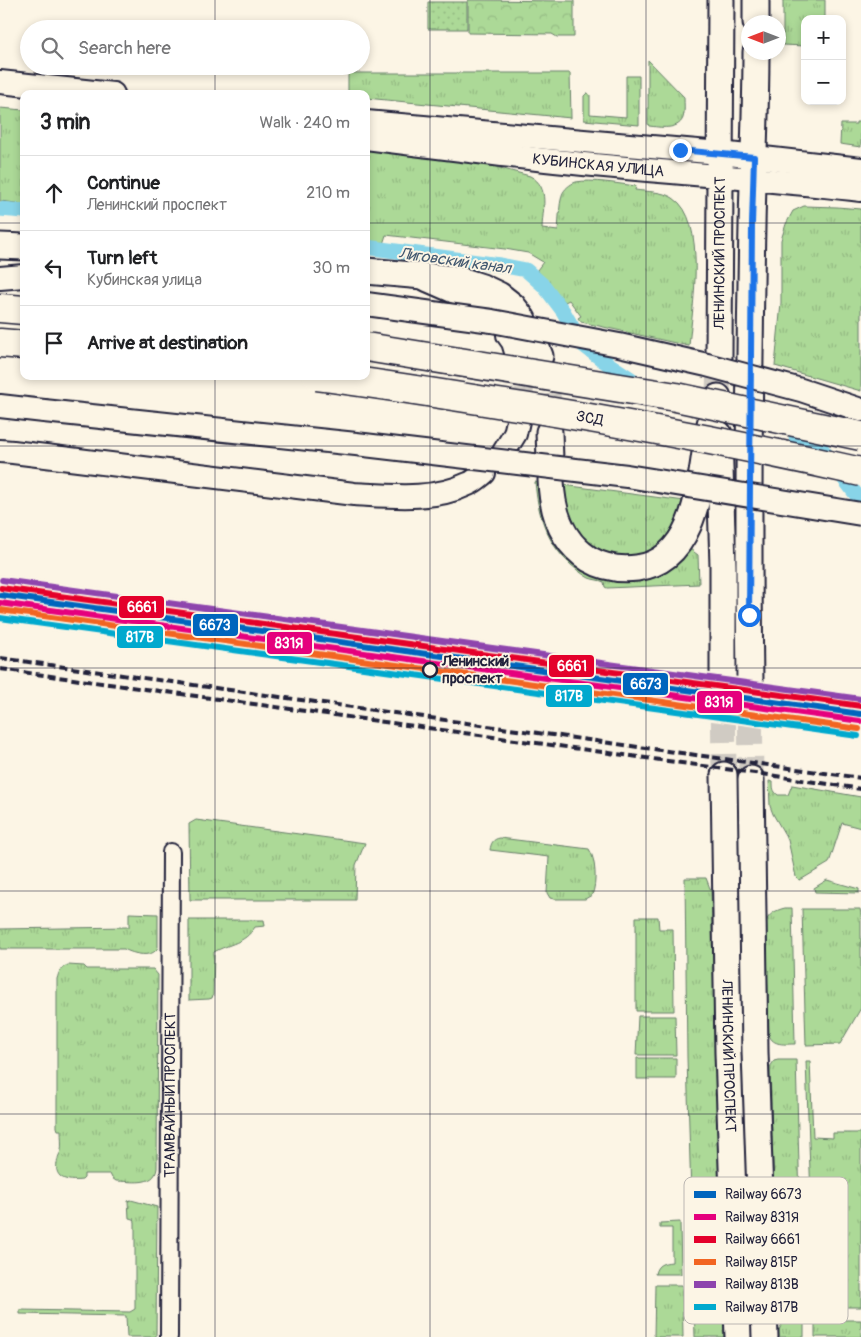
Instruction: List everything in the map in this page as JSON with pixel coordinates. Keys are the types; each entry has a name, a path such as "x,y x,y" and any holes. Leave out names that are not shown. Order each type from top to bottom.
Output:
{"highway":[{"path":"0,308 20,310"},
{"path":"0,343 20,345"},
{"path":"370,348 676,397 861,436"},
{"name":"ЗСД","path":"349,380 396,386 636,426 861,472"}],"main road":[{"name":"ЛЕНИНСКИЙ ПРОСПЕКТ","path":"719,357 721,0"},
{"path":"756,0 756,15"},
{"name":"ЛЕНИНСКИЙ ПРОСПЕКТ","path":"750,683 750,356 756,60"},
{"path":"0,82 75,90"},
{"path":"0,97 20,100"},
{"name":"КУБИНСКАЯ УЛИЦА","path":"370,122 720,165 754,168 861,169"},
{"name":"КУБИНСКАЯ УЛИЦА","path":"370,138 563,162 720,165"},
{"name":"КУБИНСКАЯ УЛИЦА","path":"754,168 861,190"},
{"path":"0,246 20,247"},
{"path":"370,271 458,279 482,287 499,295 513,306 524,340"},
{"path":"0,278 20,276"},
{"path":"416,276 473,300 492,314"},
{"path":"370,305 492,321 619,345 707,365 801,390 861,410"},
{"path":"549,432 553,502 557,520 568,540 591,560 608,568 641,567 656,562 668,553 685,532 695,509 708,431 718,397 723,566 723,680"},
{"path":"0,406 356,444 628,476 861,514"},
{"path":"502,455 515,434 518,421"},
{"path":"0,452 384,496 422,496 447,492 470,484 484,473"},
{"name":"ЛЕНИНСКИЙ ПРОСПЕКТ","path":"724,775 728,1054 732,1177"},
{"name":"ЛЕНИНСКИЙ ПРОСПЕКТ","path":"751,779 755,1052 759,1177"},
{"name":"ЛЕНИНСКИЙ ПРОСПЕКТ","path":"738,1324 738,1337"},
{"name":"ЛЕНИНСКИЙ ПРОСПЕКТ","path":"765,1324 765,1337"}],"street":[{"name":"ТРАМВАЙНЫЙ ПРОСПЕКТ","path":"169,1337 171,852"}],"green space":[{"path":"468,0 574,1 574,37 557,37 552,34 468,33"},
{"path":"783,0 825,0 825,15 801,15 801,46 786,45 786,15 783,15"},
{"path":"428,2 467,2 467,29 428,29"},
{"path":"648,60 684,97 684,116 681,122 673,127 649,126 648,124"},
{"path":"370,73 570,73 571,118 370,98 370,90 348,90 348,75 370,75"},
{"path":"626,76 639,76 639,125 584,120 584,96 587,93 590,95 590,114 626,117"},
{"path":"0,108 20,110 20,204 0,201"},
{"path":"856,122 861,122 861,147 840,144 841,124 856,124"},
{"path":"370,148 473,161 530,176 541,186 543,193 542,229 558,231 562,195 568,187 576,182 597,181 636,186 635,190 669,196 684,209 691,225 694,245 694,289 689,346 581,322 578,318 581,316 569,300 565,302 537,270 543,262 528,253 386,235 383,244 370,242"},
{"path":"804,206 861,209 861,391 775,366 781,303 781,240 793,211"},
{"path":"535,482 540,483 554,539 562,552 584,570 611,580 641,581 655,577 670,569 690,549 698,555 699,584 607,588 604,582 586,576 558,551 546,530 536,495"},
{"path":"563,485 685,501 684,518 681,524 663,543 649,551 627,556 605,553 586,541 578,532 568,510"},
{"path":"769,781 773,782 775,792 778,795 788,795 792,785 861,797 861,828 842,823 829,863 799,880 796,877 788,840 770,806"},
{"path":"196,820 365,843 356,865 355,900 190,900 189,824"},
{"path":"500,838 589,849 595,872 595,885 592,895 585,899 550,898 547,893 549,857 490,850 493,842"},
{"path":"685,878 706,878 711,891 719,1177 690,1177"},
{"path":"827,880 859,889 859,893 815,892 814,888"},
{"path":"785,908 792,908 795,1044 776,1043 769,1035 766,922 771,914"},
{"path":"802,909 860,909 861,1008 840,1044 806,1045"},
{"path":"129,913 158,914 158,947 152,953 137,954 124,949 0,949 0,929 129,927"},
{"path":"636,917 658,917 659,929 673,929 674,1011 636,1011"},
{"path":"189,920 264,920 265,926 255,927 246,937 214,952 213,995 209,999 189,1000"},
{"path":"68,965 84,966 87,969 153,969 158,975 157,1168 152,1178 147,1180 141,1182 116,1181 110,1174 84,1174 82,1180 71,1180 62,1177 57,1171 58,1157 61,1151 61,1130 58,1130 57,1127 57,979 60,970"},
{"path":"638,1016 675,1016 676,1055 636,1055"},
{"path":"637,1058 676,1058 676,1079 637,1079"},
{"path":"796,1060 799,1177 773,1177 770,1067 774,1061"},
{"path":"806,1061 810,1061 813,1137 833,1138 833,1133 861,1133 861,1307 848,1307 848,1177 810,1177"},
{"path":"131,1200 157,1207 156,1337 127,1337 126,1316 20,1314 20,1310 130,1312 135,1309 135,1222 134,1219 129,1218 128,1201"},
{"path":"680,1222 681,1274 655,1274 657,1268 661,1265 672,1262 672,1228 660,1228 660,1223"},
{"path":"655,1285 682,1285 683,1337 654,1337"},
{"path":"848,1320 861,1320 861,1337 815,1337 815,1324 848,1324"},
{"path":"695,1324 724,1324 724,1337 695,1337"},
{"path":"782,1324 804,1324 804,1337 779,1337 779,1330"}],"waterway":[{"name":"Лиговский канал","path":"0,209 20,211"},
{"name":"Лиговский канал","path":"370,248 526,270 544,286 563,311 582,344 640,385"},
{"name":"Лиговский канал","path":"796,437 818,444 861,501"}],"tunnel":[{"path":"517,356 523,389 518,421"},
{"path":"718,397 719,357"},
{"path":"540,358 547,384 549,432"},
{"path":"723,680 724,775"},
{"path":"750,683 751,779"}],"railway":[{"path":"0,658 861,778"},
{"path":"0,669 861,789"}],"rail line":[{"name":"813В","path":"2,580 861,699"},
{"name":"6661","path":"1,588 861,706"},
{"name":"6673","path":"0,595 861,714"},
{"name":"831Я","path":"0,603 860,721"},
{"name":"815Р","path":"0,610 859,729"},
{"name":"817В","path":"0,618 858,736"}],"place":[{"name":"Ленинский проспект","path":"430,670"}],"route":[{"path":"680,150 754,157 750,356 749,615"}]}
